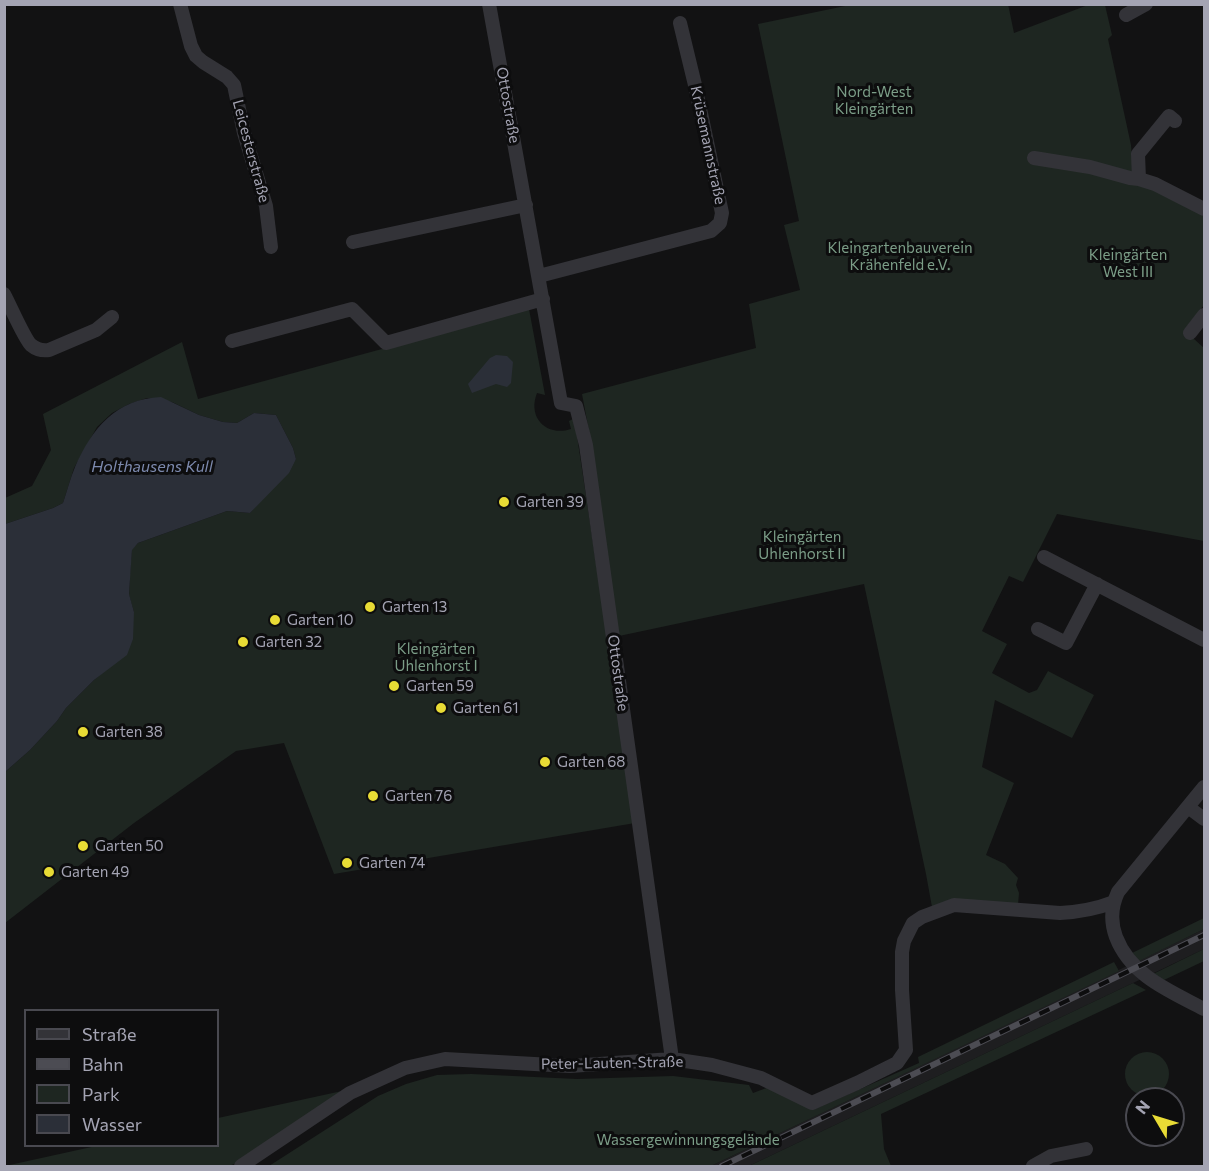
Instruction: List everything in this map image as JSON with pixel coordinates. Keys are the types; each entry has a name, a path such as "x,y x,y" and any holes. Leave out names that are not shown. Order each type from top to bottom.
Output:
{"street":[{"name":"Leicesterstraße","path":"180,4 191,46 196,56 227,77 234,85 244,133 266,206 271,247"},
{"name":"Ottostraße","path":"489,4 561,403 576,406 586,445 672,1059"},
{"path":"1126,15 1146,4"},
{"name":"Krüsemannstraße","path":"539,276 711,231 720,223 722,213 680,23"},
{"path":"1139,179 1138,154 1169,116 1175,121"},
{"path":"1034,158 1090,167 1139,179 1155,184 1204,209"},
{"path":"353,242 526,205"},
{"path":"4,294 28,340 38,350 49,350 96,330 112,317"},
{"path":"232,341 352,309 386,343 543,299"},
{"path":"1190,333 1204,315"},
{"path":"1044,556 1204,640"},
{"path":"1038,629 1066,643 1097,584"},
{"path":"1204,786 1118,892 1112,914 1113,929 1120,948 1140,972 1204,1009"},
{"path":"1188,807 1204,819"},
{"name":"Peter-Lauten-Straße","path":"241,1167 350,1093 405,1068 445,1059 570,1066 672,1059 712,1065 761,1078 812,1104 897,1063 906,1050 902,952 904,941 913,923 922,917 954,905 1060,913 1101,907 1114,902"},
{"path":"1033,1167 1051,1156 1086,1149"}],"shaded area":[{"path":"1204,929 1204,949 749,1166 711,1166"}],"green space":[{"path":"1008,4 1014,33 1088,5 1105,5 1112,35 1108,39 1131,145 1134,183 1156,191 1204,216 1204,305 1184,330 1204,348 1204,541 1057,514 1023,582 1009,576 982,631 1007,644 992,673 1029,693 1037,690 1048,671 1094,695 1072,738 995,700 982,767 1014,783 986,855 1005,864 1018,878 1016,885 1019,893 1018,905 932,907 864,584 619,636 582,394 756,348 749,304 800,290 784,225 799,221 758,24 850,5"},
{"name":"Kleingärten Uhlenhorst I","path":"529,309 545,395 537,393 535,410 537,417 547,428 562,431 571,429 569,421 573,419 577,436 635,823 334,874 284,743 236,751 134,823 5,923 5,772 30,750 66,708 108,668 134,612 129,595 132,549 138,543 227,511 250,513 296,459 293,448 276,415 254,413 237,423 223,422 199,415 172,402 147,398 112,413 97,427 74,468 63,503 5,524 5,498 32,486 51,450 43,414 182,342 198,399"},
{"path":"1204,918 1204,929 1139,961 1132,953"},
{"path":"1204,949 1204,961 1164,980 1153,974"},
{"name":"Wassergewinnungsgelände","path":"1114,962 1119,971 711,1166 269,1166 378,1096 406,1084 437,1075 471,1074 577,1079 673,1076 749,1085 753,1093 769,1087 813,1110 919,1063 918,1057"},
{"path":"1133,983 1146,990 881,1114 884,1149 891,1166 749,1166"},
{"path":"1147,1052 1155,1054 1163,1058 1169,1074 1164,1087 1130,1087 1127,1082 1125,1074 1127,1066 1131,1058 1139,1054"},
{"path":"342,1091 242,1161 229,1166 5,1166 91,1147 219,1147 219,1118"}],"water":[{"path":"496,355 507,356 513,362 511,383 507,387 496,384 472,393 468,384 490,358"},
{"name":"Holthausens Kull","path":"161,397 199,415 223,422 237,423 254,413 276,415 293,448 296,459 289,473 250,513 227,511 138,543 132,550 129,594 134,612 133,639 127,655 94,680 30,750 5,772 5,524 63,503 75,467 98,428 118,410 131,403"}],"railway":[{"path":"722,1166 1204,935"}],"place":[{"name":"Garten 39","path":"504,502"},
{"name":"Garten 13","path":"370,607"},
{"name":"Garten 10","path":"275,620"},
{"name":"Garten 32","path":"243,642"},
{"name":"Garten 59","path":"394,686"},
{"name":"Garten 61","path":"441,708"},
{"name":"Garten 38","path":"83,732"},
{"name":"Garten 68","path":"545,762"},
{"name":"Garten 76","path":"373,796"},
{"name":"Garten 50","path":"83,846"},
{"name":"Garten 74","path":"347,863"},
{"name":"Garten 49","path":"49,872"}],"park label":[{"name":"Nord-West Kleingärten","path":"874,100"},
{"name":"Kleingartenbauverein Krähenfeld e.V.","path":"900,256"},
{"name":"Kleingärten West III","path":"1128,264"},
{"name":"Kleingärten Uhlenhorst II","path":"802,546"}]}
